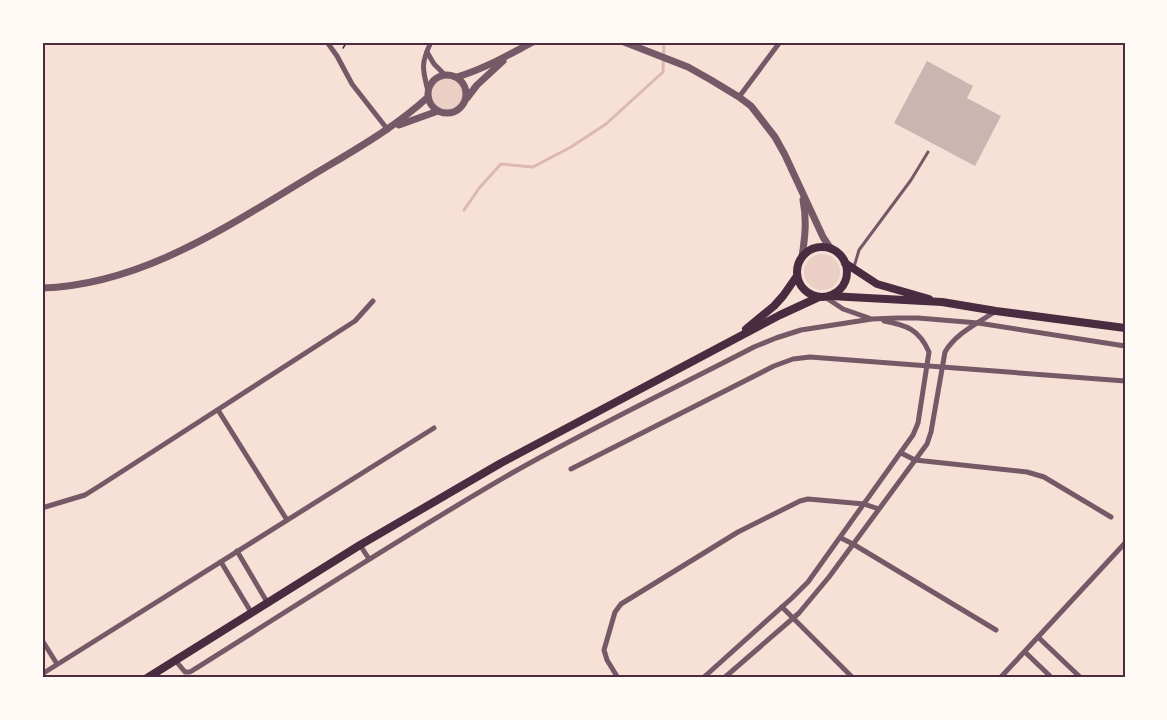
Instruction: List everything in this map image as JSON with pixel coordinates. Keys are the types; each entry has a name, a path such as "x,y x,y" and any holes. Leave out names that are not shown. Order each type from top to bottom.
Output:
{"main road":[{"path":"147,678 360,545 501,463 780,315 824,297 837,292 845,282 847,269 842,257 831,249 812,249 802,257 797,270 798,282 806,293 824,297 942,302"},
{"path":"845,263 877,284 942,302 1125,328"},
{"path":"733,340 774,306 797,276"}],"street":[{"path":"327,42 360,97 388,130"},
{"path":"431,42 422,69 430,103 438,111 450,114 461,108 477,85 510,55"},
{"path":"42,288 102,280 169,257 227,227 388,130 428,94 434,80 445,75 457,77 476,71 533,42"},
{"path":"625,42 711,80 740,97 759,115 775,137 793,170 823,237 831,249"},
{"path":"740,97 780,42"},
{"path":"427,52 434,64 445,75"},
{"path":"457,77 465,86 467,98"},
{"path":"388,130 438,111"},
{"path":"800,189 806,230 802,257"},
{"path":"703,678 808,582 901,453 918,423 929,352 925,342 916,332 906,327 843,309 824,297"},
{"path":"42,508 85,495 355,321 373,301"},
{"path":"724,678 793,618 829,577 927,444 945,352 951,343 996,311"},
{"path":"175,660 185,672 190,672 369,559 510,474 754,347 776,338 801,330 872,319 918,318 978,323 1125,346"},
{"path":"572,469 774,366 793,359 810,357 1125,381"},
{"path":"218,410 287,520"},
{"path":"42,674 434,428"},
{"path":"539,443 547,454"},
{"path":"901,453 915,460 1028,472 1044,477 1111,517"},
{"path":"501,463 510,474"},
{"path":"618,678 604,650 615,612 621,604 738,532 800,501 808,499 864,504 879,509"},
{"path":"420,509 430,522"},
{"path":"841,538 996,630"},
{"path":"1000,678 1125,543"},
{"path":"360,545 369,559"},
{"path":"237,551 267,602"},
{"path":"220,562 250,612"},
{"path":"782,607 853,678"},
{"path":"1038,637 1081,678"},
{"path":"42,640 57,664"},
{"path":"1025,652 1052,678"}],"lane":[{"path":"854,269 859,250 911,180 928,152"}],"shaded area":[{"path":"447,77 459,82 464,94 459,106 447,111 435,106 430,94 435,82"},
{"path":"822,254 835,259 840,272 835,285 822,290 809,285 804,272 809,259"}],"building":[{"path":"927,61 973,86 967,98 1001,116 975,166 894,123"}],"waterway":[{"path":"464,210 480,187 501,164 533,167 571,147 606,124 663,72 664,42"}]}
